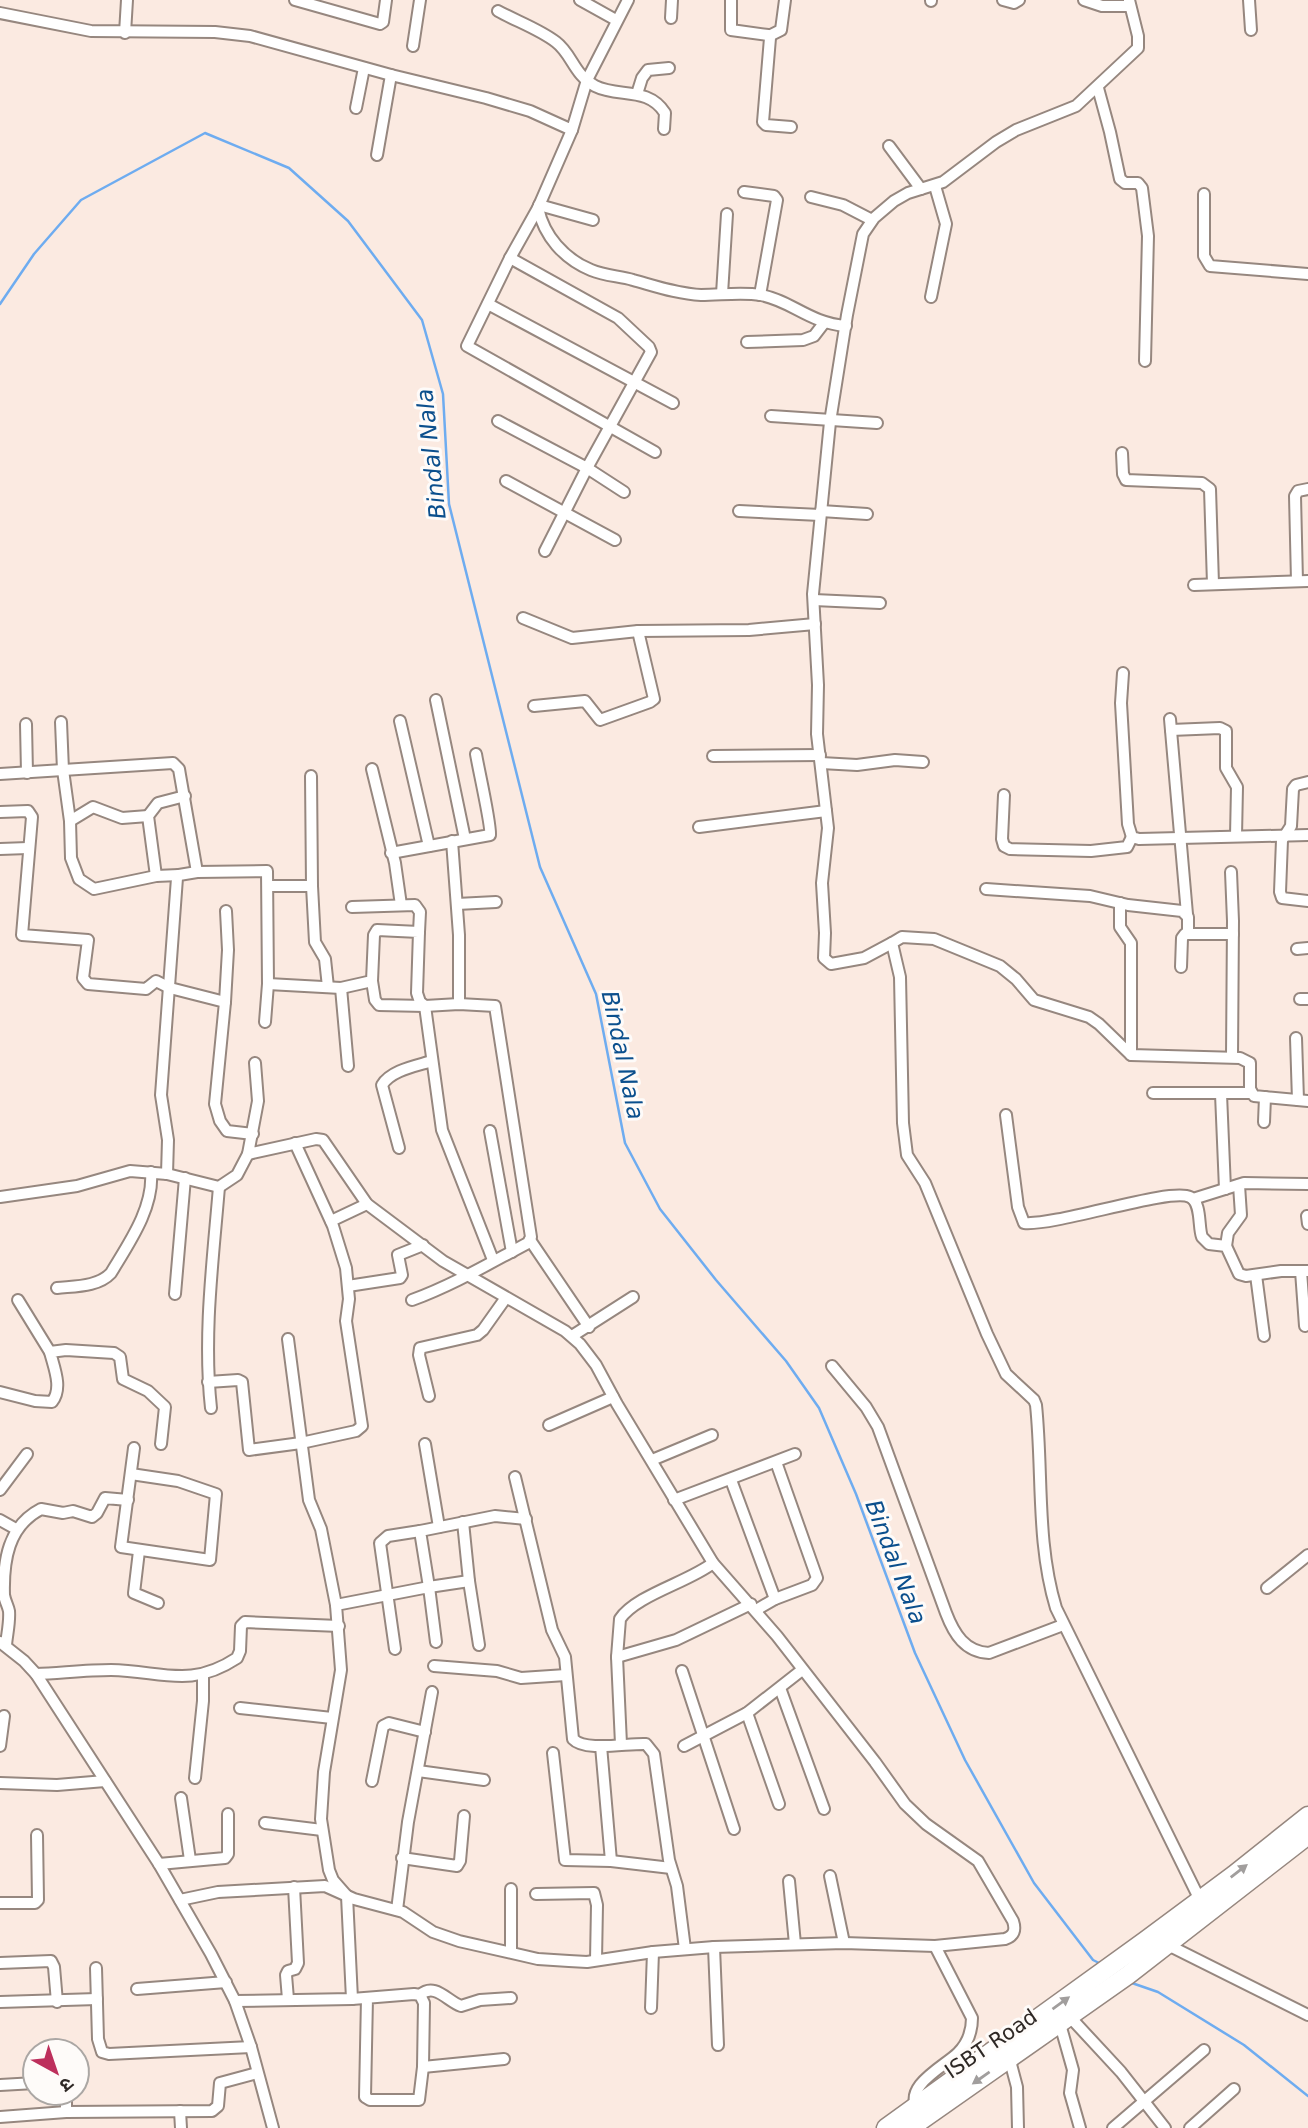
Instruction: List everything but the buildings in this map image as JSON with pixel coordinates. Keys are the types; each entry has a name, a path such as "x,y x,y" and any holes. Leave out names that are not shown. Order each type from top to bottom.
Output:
{"highway":[{"path":"886,2128 917,2117 1149,1949 1200,1900 1308,1816"},
{"path":"1149,1949 1168,1945 1308,1835"},
{"name":"ISBT Road","path":"917,2117 1065,2020 1093,1990"}],"street":[{"path":"125,33 127,0"},
{"path":"295,0 380,24 383,22 386,0"},
{"path":"413,46 420,0"},
{"path":"580,0 616,20"},
{"path":"628,0 587,80 572,130 538,206 468,341 469,348 655,452"},
{"path":"671,18 672,0"},
{"path":"731,0 731,30 769,36 782,30 785,0"},
{"path":"1003,0 1014,3 1019,0"},
{"path":"1084,0 1114,8 1129,3 1138,36 1138,48 1076,106 1028,124 996,142 949,179 894,201 872,220 863,233 830,422 814,600 817,734 828,836 822,883 825,961 831,964 859,960 902,937 934,939 1000,966 1016,979 1034,1000 1088,1017 1131,1055 1232,1057 1247,1060 1250,1063 1251,1093"},
{"path":"1249,0 1251,30"},
{"path":"498,11 555,41 566,53 573,68 600,88 637,94 655,102 663,109 664,129"},
{"path":"0,13 91,31 239,34 486,98 530,111 572,130"},
{"path":"769,36 763,122 766,125 792,127"},
{"path":"356,108 364,68"},
{"path":"637,94 642,78 648,70 668,68"},
{"path":"377,155 391,75"},
{"path":"1098,88 1119,179 1125,183 1138,183 1142,188 1148,236 1145,361"},
{"path":"889,146 921,189"},
{"path":"931,297 946,224 935,186"},
{"path":"744,192 774,196 777,200 760,295"},
{"path":"1204,194 1204,256 1210,266 1308,274"},
{"path":"811,197 843,205 872,220"},
{"path":"538,206 593,220"},
{"path":"538,206 541,222 550,237 562,251 592,271 701,295 760,295 779,301 824,323 846,326"},
{"path":"722,294 727,214"},
{"path":"510,258 618,318 649,348 651,356 587,468 545,551"},
{"path":"488,304 673,403"},
{"path":"747,342 803,340 814,336 824,323"},
{"path":"771,416 877,423"},
{"path":"498,421 587,468 624,492"},
{"path":"1122,453 1126,480 1202,483 1210,489 1213,584"},
{"path":"506,481 615,540"},
{"path":"1194,585 1303,581 1295,496 1298,491 1308,489"},
{"path":"739,511 867,514"},
{"path":"814,600 880,603"},
{"path":"523,618 572,638 638,631 750,630 816,624"},
{"path":"534,706 585,701 600,720 650,702 653,693 643,661 638,631"},
{"path":"1004,795 1002,839 1006,848 1110,850 1127,847 1132,837 1128,824 1122,711 1123,673"},
{"path":"436,700 465,839"},
{"path":"400,721 429,846"},
{"path":"61,722 71,858 79,878 94,889 156,876 197,872 264,870 267,873 268,984 265,1022"},
{"path":"26,724 27,773"},
{"path":"1188,933 1171,724 1226,731 1226,768 1237,787 1236,836"},
{"path":"391,853 489,836 492,831 476,754"},
{"path":"713,756 820,759 857,765 895,760 923,762"},
{"path":"0,774 168,762 179,769 197,872"},
{"path":"372,768 401,905"},
{"path":"311,776 315,945 325,959 328,987"},
{"path":"1308,782 1294,787 1291,825 1283,836 1280,895 1287,900 1308,901"},
{"path":"156,876 148,816 158,803 184,796"},
{"path":"70,821 93,807 122,818 148,816"},
{"path":"0,812 28,811 31,814 22,935 88,940 83,978 88,984 146,989 156,981 170,988 225,1002"},
{"path":"699,827 826,811"},
{"path":"1132,837 1308,835"},
{"path":"452,841 460,1004"},
{"path":"0,849 29,848"},
{"path":"1231,872 1232,1057"},
{"path":"167,1174 168,1140 161,1095 177,878 180,874"},
{"path":"268,886 312,886"},
{"path":"986,889 1090,896 1187,914"},
{"path":"457,904 496,902"},
{"path":"1120,903 1120,927 1131,943 1131,1055"},
{"path":"352,907 412,904 418,908 417,993 420,1002 425,1006 444,1138 464,1182 493,1260"},
{"path":"226,911 229,950 215,1109 227,1131 253,1134"},
{"path":"419,932 377,930 374,935 372,981 375,1000 379,1005 492,1005 497,1009 530,1240 589,1327"},
{"path":"1181,967 1182,939 1188,933 1233,934"},
{"path":"892,943 900,977 903,1123 907,1155 925,1183 1006,1374 1036,1405 1045,1558 1052,1597 1062,1625 1200,1900"},
{"path":"268,984 341,988 372,981"},
{"path":"341,988 348,1066"},
{"path":"1153,1093 1251,1093 1303,1100 1296,1038"},
{"path":"399,1148 382,1084 396,1073 432,1061"},
{"path":"0,1197 78,1186 122,1172 167,1174 219,1187 237,1175 248,1154 258,1101 255,1063"},
{"path":"1221,1094 1225,1189"},
{"path":"1264,1122 1265,1097"},
{"path":"1006,1115 1018,1207 1024,1223 1161,1197 1186,1196 1193,1199 1239,1185 1308,1184"},
{"path":"490,1131 512,1252"},
{"path":"180,1900 218,1892 325,1886 347,1896 397,1910 433,1933 538,1959 596,1960 685,1949 795,1944 935,1946 1005,1939 1013,1935 1015,1926 978,1861 926,1824 905,1804 867,1751 753,1607 713,1563 596,1365 572,1336 443,1261 367,1204 323,1140 316,1139 248,1154"},
{"path":"208,1382 242,1382 249,1450 301,1443 356,1430 362,1426 346,1321 349,1299 346,1268 331,1221 295,1143"},
{"path":"57,1288 93,1283 107,1278 147,1207 152,1186 151,1172"},
{"path":"175,1294 185,1178"},
{"path":"1239,1185 1241,1215 1228,1233 1227,1246 1239,1274 1245,1276 1305,1271 1305,1326"},
{"path":"211,1408 208,1382 208,1316 219,1187"},
{"path":"1193,1199 1202,1237 1209,1244 1227,1246"},
{"path":"331,1221 367,1204"},
{"path":"1307,1216 1308,1224"},
{"path":"412,1300 470,1276 530,1240"},
{"path":"348,1286 400,1278 402,1275 398,1255 423,1245"},
{"path":"1256,1275 1264,1336"},
{"path":"572,1336 633,1297"},
{"path":"429,1396 419,1355 420,1348 477,1335 483,1331 505,1299"},
{"path":"0,1392 35,1401 53,1402 57,1390 50,1352 18,1300"},
{"path":"288,1339 309,1500 321,1529 336,1605 341,1670 324,1772 322,1830 329,1870 333,1880 347,1896 352,1999"},
{"path":"50,1352 66,1350 119,1355 121,1377 148,1391 165,1408 161,1444"},
{"path":"832,1366 866,1407 878,1427 946,1613 960,1640 977,1651 989,1653 1062,1625"},
{"path":"549,1425 613,1397"},
{"path":"652,1460 712,1435"},
{"path":"425,1444 439,1527"},
{"path":"131,1474 178,1481 214,1493 217,1497 210,1560 120,1546 134,1448"},
{"path":"0,1490 27,1454"},
{"path":"674,1500 795,1454"},
{"path":"617,1657 676,1640 812,1585 817,1578 776,1462"},
{"path":"515,1477 552,1630 565,1657 573,1739 578,1744 601,1746 646,1744 654,1754 685,1949"},
{"path":"731,1480 775,1599"},
{"path":"128,1500 105,1498 92,1517 73,1511 62,1513 41,1509 16,1529 5,1578 4,1597 9,1611 3,1643 36,1674 159,1864 226,1982 251,2048 273,2128"},
{"path":"395,1649 380,1543 388,1536 503,1515 526,1519"},
{"path":"0,1520 16,1529"},
{"path":"463,1522 479,1645"},
{"path":"421,1531 436,1642"},
{"path":"139,1551 134,1594 158,1603"},
{"path":"1266,1588 1308,1555"},
{"path":"621,1744 617,1657 619,1622 623,1613 713,1563"},
{"path":"336,1605 470,1581"},
{"path":"36,1674 109,1670 174,1677 203,1674 237,1658 240,1651 241,1626 246,1622 338,1626"},
{"path":"434,1666 497,1671 521,1678 566,1675"},
{"path":"682,1671 734,1829"},
{"path":"684,1746 747,1713 802,1671"},
{"path":"195,1778 203,1674"},
{"path":"780,1688 824,1809"},
{"path":"397,1910 402,1858 432,1692"},
{"path":"240,1708 332,1718"},
{"path":"747,1713 779,1804"},
{"path":"0,1746 4,1716"},
{"path":"372,1781 383,1726 389,1723 425,1732"},
{"path":"601,1746 611,1861"},
{"path":"554,1753 563,1857 571,1862 611,1861 671,1868"},
{"path":"418,1771 484,1780"},
{"path":"0,1783 57,1785 105,1781"},
{"path":"181,1798 190,1860"},
{"path":"159,1864 227,1856 228,1814"},
{"path":"402,1858 457,1866 460,1861 464,1816"},
{"path":"265,1823 322,1830"},
{"path":"0,1903 36,1903 38,1900 37,1835"},
{"path":"830,1876 844,1943"},
{"path":"789,1881 795,1944"},
{"path":"288,1999 286,1975 288,1971 297,1968 298,1963 294,1887"},
{"path":"511,1889 511,1952"},
{"path":"536,1894 594,1893 597,1905 596,1960"},
{"path":"1168,1945 1308,2015"},
{"path":"917,2117 915,2096 920,2084 959,2052 967,2041 972,2025 972,2018 935,1946"},
{"path":"714,1947 718,2045"},
{"path":"651,2008 653,1952"},
{"path":"0,1962 51,1961 57,2002"},
{"path":"96,1968 99,2048 105,2054 251,2048"},
{"path":"137,1989 226,1982"},
{"path":"235,2001 352,1999 419,1995 425,1991 436,1991 459,2006 480,2000 510,1998"},
{"path":"367,1998 366,2099 419,2100 423,2067 424,2003 419,1995"},
{"path":"0,2002 97,1999"},
{"path":"1065,2020 1145,2101 1164,2128"},
{"path":"1065,2020 1073,2070 1070,2093 1080,2128"},
{"path":"1113,2128 1204,2050"},
{"path":"1009,2057 1017,2087 1018,2128"},
{"path":"423,2067 504,2059"},
{"path":"0,2117 66,2112 214,2110 219,2103 220,2083 257,2073"},
{"path":"0,2085 21,2084"},
{"path":"1190,2128 1234,2088"},
{"path":"66,2107 66,2112"},
{"path":"180,2111 181,2128"},
{"path":"32,2115 34,2128"}],"waterway":[{"name":"Bindal Nala","path":"0,304 34,254 81,200 205,133 289,168 348,221 422,320 443,394 449,504 540,867 596,994 625,1143 660,1209 716,1280 786,1361 819,1408 856,1494 915,1653 965,1760 1034,1883 1093,1960 1099,1963"},
{"name":"Bindal Nala","path":"1129,1982 1158,1992 1244,2045 1308,2096"}]}
